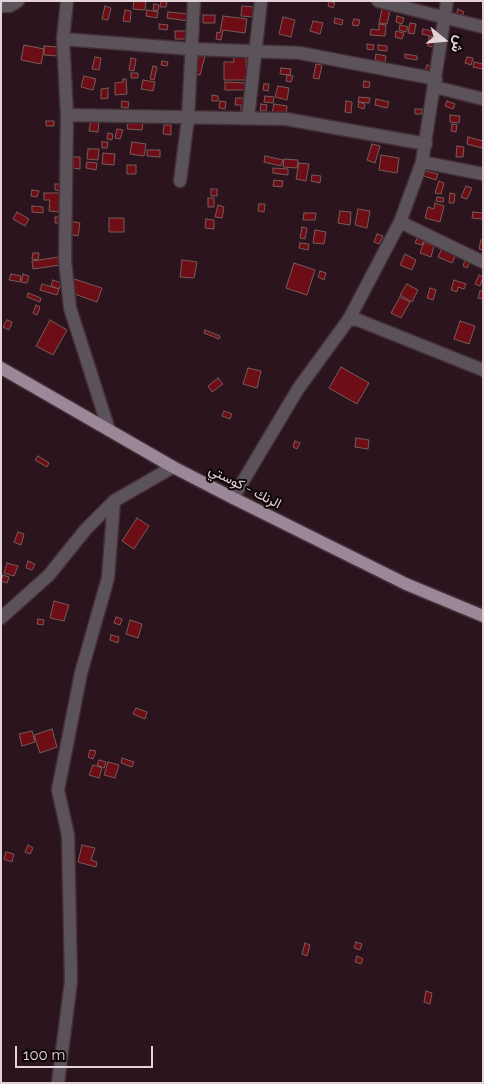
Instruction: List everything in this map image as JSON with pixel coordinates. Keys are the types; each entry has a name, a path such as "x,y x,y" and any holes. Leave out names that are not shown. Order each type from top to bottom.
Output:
{"main road":[{"name":"الرنك - كوستي","path":"1,368 173,467 232,498 406,584 483,616"}],"street":[{"path":"1,6 10,6 18,1"},
{"path":"67,1 63,40 67,115 65,260 70,308 109,430"},
{"path":"180,181 188,119 194,1"},
{"path":"248,118 261,1"},
{"path":"378,1 483,27"},
{"path":"232,498 298,389 348,319 400,222 422,162 426,144 447,1"},
{"path":"63,40 191,49 300,53 436,83 483,99"},
{"path":"67,115 286,120 426,144"},
{"path":"422,162 483,174"},
{"path":"400,222 483,262"},
{"path":"348,319 358,320 483,370"},
{"path":"1,618 49,575 86,529 114,501 173,467"},
{"path":"58,1083 71,981 68,835 58,790 81,673 108,578 114,501"}],"building":[{"path":"134,1 146,2 145,10 133,9"},
{"path":"161,1 167,2 166,7 160,7"},
{"path":"329,1 335,3 333,8 328,6"},
{"path":"154,4 159,5 158,11 153,10"},
{"path":"383,4 391,6 387,24 379,23"},
{"path":"105,6 111,8 108,20 102,19"},
{"path":"242,6 254,7 253,17 241,16"},
{"path":"458,9 464,12 461,19 455,18"},
{"path":"125,10 131,11 130,22 123,21"},
{"path":"147,10 158,12 157,18 146,16"},
{"path":"168,12 189,14 188,21 167,18"},
{"path":"203,15 215,15 215,23 203,23"},
{"path":"223,16 247,19 245,33 223,30 221,40 216,39 217,32 220,33"},
{"path":"397,16 404,18 402,24 396,22"},
{"path":"283,17 295,20 291,37 279,34"},
{"path":"335,18 343,20 342,25 334,23"},
{"path":"354,19 360,20 358,26 352,25"},
{"path":"313,21 323,23 320,34 310,31"},
{"path":"410,23 416,24 414,34 408,33"},
{"path":"159,24 168,25 167,30 159,29"},
{"path":"379,24 386,25 385,36 370,35 371,29 379,30"},
{"path":"400,25 408,27 406,32 399,30"},
{"path":"423,29 436,32 434,37 422,34"},
{"path":"175,31 187,31 187,39 175,39"},
{"path":"396,31 404,33 402,39 395,37"},
{"path":"429,37 436,38 435,47 428,46"},
{"path":"367,44 374,45 373,50 367,49"},
{"path":"24,45 44,49 41,64 21,60"},
{"path":"378,45 387,46 387,51 378,50"},
{"path":"44,46 58,47 58,56 44,55"},
{"path":"376,54 386,56 385,62 375,60"},
{"path":"405,54 417,56 417,60 405,58"},
{"path":"199,55 205,56 200,75 195,74"},
{"path":"233,56 246,56 247,80 224,80 224,62 234,62"},
{"path":"95,57 101,58 99,70 92,69"},
{"path":"467,57 473,58 471,65 465,63"},
{"path":"131,58 136,59 134,71 129,70"},
{"path":"162,61 168,62 167,66 161,65"},
{"path":"474,62 483,64 483,69 473,67"},
{"path":"316,64 322,65 319,79 313,78"},
{"path":"427,65 432,66 430,72 425,70"},
{"path":"153,66 157,67 154,80 150,79"},
{"path":"281,68 291,69 290,75 280,74"},
{"path":"131,73 138,73 138,78 131,78"},
{"path":"287,75 293,76 291,82 286,81"},
{"path":"84,76 96,79 93,90 81,87"},
{"path":"123,79 126,79 127,94 115,95 115,83 123,82"},
{"path":"143,80 155,82 153,91 141,89"},
{"path":"364,81 370,82 369,88 363,87"},
{"path":"225,82 245,83 245,90 225,90"},
{"path":"264,84 269,84 268,91 263,90"},
{"path":"278,86 289,88 287,100 275,97"},
{"path":"108,88 108,98 101,99 101,89"},
{"path":"212,95 218,96 218,101 212,101"},
{"path":"265,96 274,97 273,103 264,102"},
{"path":"359,97 370,98 369,103 358,102"},
{"path":"236,98 248,98 248,115 241,115 241,105 235,105"},
{"path":"376,99 389,102 387,108 375,105"},
{"path":"122,101 129,102 128,108 121,107"},
{"path":"220,101 226,102 225,109 219,108"},
{"path":"346,101 352,102 351,113 345,112"},
{"path":"447,101 455,104 453,109 445,106"},
{"path":"359,102 365,104 364,109 358,107"},
{"path":"261,104 267,105 266,111 260,111"},
{"path":"274,104 287,106 286,115 272,113"},
{"path":"415,109 422,109 422,114 415,114"},
{"path":"450,115 460,116 459,123 450,122"},
{"path":"91,120 99,121 98,132 89,131"},
{"path":"46,121 54,121 54,126 46,126"},
{"path":"128,121 143,123 142,130 127,129"},
{"path":"452,124 457,125 456,132 451,131"},
{"path":"164,125 171,125 171,135 163,134"},
{"path":"117,129 123,130 120,139 115,138"},
{"path":"108,133 113,134 112,140 107,139"},
{"path":"468,137 483,141 482,148 467,144"},
{"path":"102,142 108,142 107,148 102,148"},
{"path":"132,142 146,144 144,156 130,154"},
{"path":"372,144 380,146 375,163 367,160"},
{"path":"457,146 464,147 463,157 456,157"},
{"path":"88,149 99,149 98,160 87,159"},
{"path":"147,150 160,150 160,157 147,156"},
{"path":"103,153 115,154 114,165 102,164"},
{"path":"381,155 399,158 397,173 379,170"},
{"path":"265,156 283,160 281,166 264,162"},
{"path":"73,157 80,157 80,169 73,168"},
{"path":"284,159 298,160 297,168 283,167"},
{"path":"87,162 97,163 96,170 86,168"},
{"path":"299,163 309,164 306,181 296,179"},
{"path":"127,165 136,165 136,174 127,174"},
{"path":"273,168 288,169 288,175 273,173"},
{"path":"425,171 438,174 436,180 424,176"},
{"path":"312,175 321,176 320,183 311,181"},
{"path":"274,180 283,181 282,187 273,186"},
{"path":"439,181 444,183 441,194 435,193"},
{"path":"55,184 61,184 61,191 55,190"},
{"path":"466,186 472,188 467,199 461,197"},
{"path":"211,189 217,189 217,196 211,196"},
{"path":"32,190 39,191 37,197 31,196"},
{"path":"44,193 60,193 59,212 49,211 50,200 44,200"},
{"path":"450,193 455,194 454,203 449,203"},
{"path":"437,197 444,198 443,202 436,201"},
{"path":"208,198 214,198 214,207 208,207"},
{"path":"435,203 444,206 440,222 425,218 428,207 434,209"},
{"path":"259,204 265,204 264,212 258,211"},
{"path":"218,205 224,207 222,218 215,217"},
{"path":"32,206 43,207 43,213 32,212"},
{"path":"358,209 370,211 367,228 355,225"},
{"path":"340,211 351,212 350,225 338,223"},
{"path":"17,212 29,219 25,226 13,219"},
{"path":"473,212 483,213 483,219 472,218"},
{"path":"304,213 316,213 315,220 303,220"},
{"path":"55,217 61,217 60,223 55,223"},
{"path":"109,218 124,218 124,232 109,232"},
{"path":"206,219 214,220 214,229 205,228"},
{"path":"70,221 80,223 78,236 68,234"},
{"path":"302,227 307,228 305,239 300,238"},
{"path":"315,230 326,232 324,244 313,243"},
{"path":"377,234 383,236 379,244 374,242"},
{"path":"418,236 425,238 422,245 415,243"},
{"path":"481,240 483,241 483,250 479,249"},
{"path":"424,242 434,246 431,257 420,253"},
{"path":"300,243 309,244 308,250 299,248"},
{"path":"443,246 457,252 452,263 438,257"},
{"path":"33,253 39,253 38,260 32,259"},
{"path":"405,254 416,260 412,270 400,265"},
{"path":"59,257 60,265 33,269 32,261"},
{"path":"182,260 197,262 194,278 180,277"},
{"path":"465,260 470,262 467,268 463,266"},
{"path":"294,263 315,270 307,295 286,288"},
{"path":"320,271 326,273 324,280 318,277"},
{"path":"11,274 21,276 20,282 9,280"},
{"path":"23,274 29,276 27,283 21,282"},
{"path":"479,275 483,277 480,286 475,284"},
{"path":"74,279 102,288 97,302 69,292"},
{"path":"53,280 61,283 59,289 51,286"},
{"path":"454,280 466,284 464,289 458,287 457,292 451,290"},
{"path":"42,284 59,289 57,295 40,290"},
{"path":"407,284 418,290 412,302 400,295"},
{"path":"430,288 436,290 433,300 427,298"},
{"path":"480,291 483,291 483,299 478,298"},
{"path":"28,293 41,298 40,302 27,297"},
{"path":"400,297 410,302 401,318 391,313"},
{"path":"36,305 40,307 37,315 33,313"},
{"path":"7,320 12,322 9,330 3,327"},
{"path":"50,320 67,330 53,355 36,346"},
{"path":"460,321 475,326 469,344 454,339"},
{"path":"205,330 220,336 219,339 204,333"},
{"path":"341,367 369,383 357,404 329,388"},
{"path":"248,368 261,371 257,388 243,384"},
{"path":"218,378 223,384 212,392 208,386"},
{"path":"224,411 232,414 230,419 222,416"},
{"path":"356,438 369,440 368,449 355,447"},
{"path":"295,441 300,443 297,449 293,447"},
{"path":"38,456 49,463 47,467 35,460"},
{"path":"137,518 149,526 134,549 122,541"},
{"path":"18,532 24,534 21,545 14,542"},
{"path":"28,561 35,564 32,570 26,568"},
{"path":"7,563 18,566 14,576 4,573"},
{"path":"3,575 9,577 7,583 1,581"},
{"path":"54,601 69,605 64,621 50,618"},
{"path":"116,617 122,619 120,625 114,623"},
{"path":"38,619 44,620 43,625 37,624"},
{"path":"130,620 142,624 138,638 126,634"},
{"path":"111,635 119,637 118,643 110,640"},
{"path":"136,708 147,712 145,719 133,714"},
{"path":"52,729 57,747 40,753 34,735"},
{"path":"32,731 35,742 22,746 19,734"},
{"path":"90,750 96,751 93,759 88,757"},
{"path":"122,758 134,762 132,767 121,763"},
{"path":"99,760 106,762 104,768 97,765"},
{"path":"108,762 119,765 115,778 104,775"},
{"path":"93,765 102,768 99,778 89,775"},
{"path":"28,845 33,848 30,854 25,852"},
{"path":"82,845 95,848 91,860 97,862 96,867 78,862"},
{"path":"6,852 14,854 12,862 4,859"},
{"path":"356,942 362,944 360,950 354,948"},
{"path":"305,943 310,945 307,956 302,954"},
{"path":"357,956 363,959 361,964 355,962"},
{"path":"426,991 432,993 430,1004 424,1002"}]}
